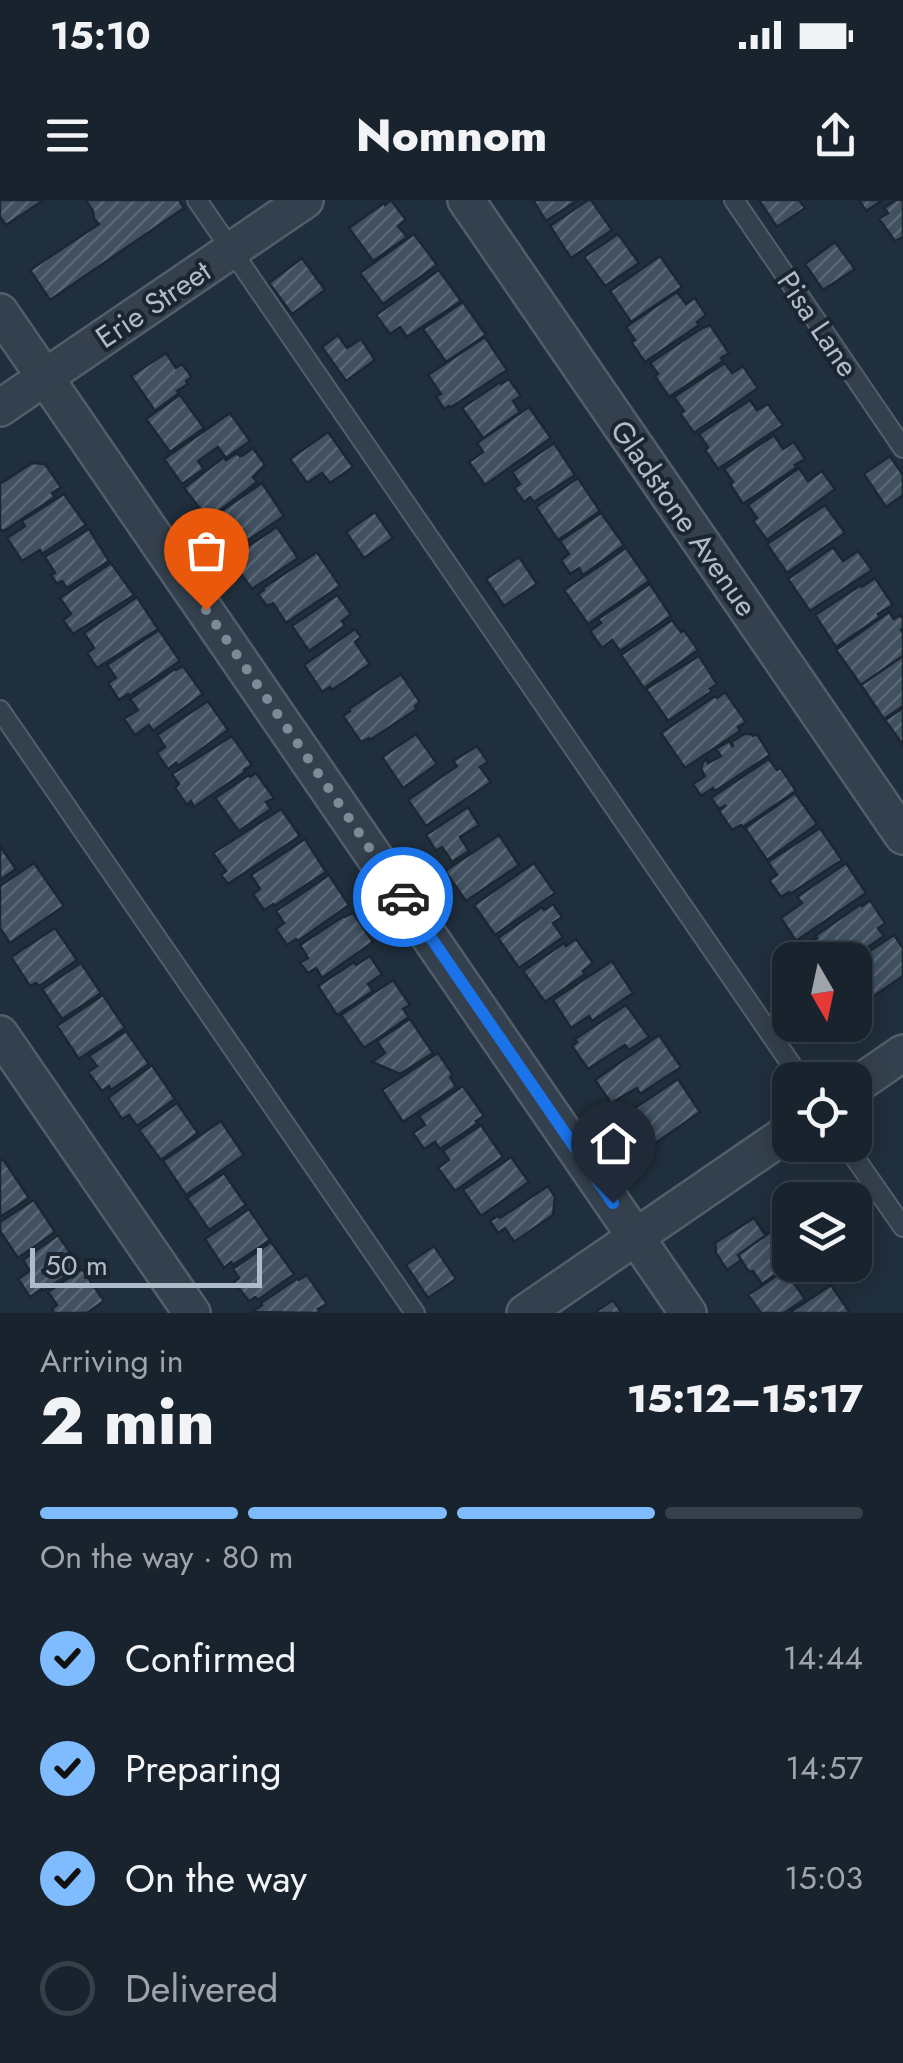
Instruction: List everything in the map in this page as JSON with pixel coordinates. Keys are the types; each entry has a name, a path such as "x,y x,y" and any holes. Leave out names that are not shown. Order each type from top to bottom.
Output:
{"street":[{"name":"Erie Street","path":"0,408 305,200"},
{"name":"Gladstone Avenue","path":"466,200 903,836"},
{"path":"0,312 688,1313"},
{"path":"0,1034 192,1313"},
{"path":"872,1074 903,1053"},
{"path":"526,1313 772,1143"}],"lane":[{"path":"197,200 790,1062"},
{"name":"Pisa Lane","path":"734,200 903,448"},
{"path":"0,710 414,1313"},
{"path":"858,1162 903,1227"}],"building":[{"path":"0,200 44,200 6,225 0,217"},
{"path":"86,200 179,200 184,208 50,300 30,270 99,224"},
{"path":"391,200 406,220 398,226 407,237 373,261 349,228"},
{"path":"533,200 578,200 546,221"},
{"path":"588,200 612,230 571,258 550,226"},
{"path":"759,200 799,200 805,208 777,227"},
{"path":"859,200 883,200 866,211"},
{"path":"903,200 903,237 895,241 879,219 888,213 884,208"},
{"path":"414,234 437,265 383,304 360,273"},
{"path":"618,234 639,263 605,286 584,257"},
{"path":"835,242 855,269 823,290 805,264"},
{"path":"660,256 682,287 631,322 610,291"},
{"path":"302,258 325,290 292,314 269,283"},
{"path":"439,270 461,301 407,337 400,327 390,334 376,315"},
{"path":"677,292 686,304 695,298 706,315 697,322 699,325 645,362 626,327"},
{"path":"463,302 486,335 446,362 423,329"},
{"path":"710,325 729,353 669,397 650,363"},
{"path":"338,335 347,348 361,339 375,360 346,381 322,347"},
{"path":"485,337 507,370 444,409 436,396 441,394 428,375"},
{"path":"166,353 176,368 182,364 192,377 155,411 131,376"},
{"path":"725,363 732,373 743,366 758,388 694,433 674,397"},
{"path":"509,379 521,396 513,401 520,412 483,438 462,408"},
{"path":"180,395 204,428 170,452 146,419"},
{"path":"750,400 757,410 768,404 783,425 718,469 699,434"},
{"path":"529,407 551,438 485,485 469,462 483,452 477,443"},
{"path":"230,413 250,441 226,458 218,447 198,461 204,469 182,484 164,459"},
{"path":"328,432 353,467 330,483 322,473 307,483 290,459"},
{"path":"774,435 783,449 794,442 805,459 743,504 724,469"},
{"path":"554,443 575,475 534,502 530,497 524,502 514,488 520,484 512,472"},
{"path":"253,448 265,465 253,477 257,482 215,514 212,510 205,515 184,488 224,457 226,460 237,453 240,456"},
{"path":"890,456 903,475 903,495 886,507 864,474"},
{"path":"32,463 45,464 61,487 52,493 55,497 4,531 0,529 0,484"},
{"path":"799,468 808,481 822,471 835,489 767,540 753,521 757,518 748,505"},
{"path":"578,478 600,511 558,540 536,507"},
{"path":"262,483 284,516 235,549 229,541 225,544 211,523 219,517 217,514"},
{"path":"64,494 86,525 42,554 40,550 22,561 7,538 25,526 22,521"},
{"path":"825,505 845,533 787,573 767,544"},
{"path":"375,512 393,538 364,558 346,532"},
{"path":"601,513 624,545 583,575 579,568 570,574 561,560 569,554 560,541"},
{"path":"277,527 298,558 252,589 230,558"},
{"path":"89,529 109,561 67,588 62,581 57,584 45,557"},
{"path":"833,547 843,561 858,551 872,570 810,611 788,579"},
{"path":"626,548 649,581 588,624 564,590"},
{"path":"317,552 340,586 286,623 273,603 267,606 258,594"},
{"path":"519,557 537,584 504,606 486,579"},
{"path":"111,563 134,595 73,634 63,620 71,614 60,598"},
{"path":"875,578 893,605 836,647 815,615"},
{"path":"650,584 671,616 620,651 612,640 602,648 590,631 601,623 598,619"},
{"path":"337,595 351,614 342,621 345,626 309,651 292,626"},
{"path":"137,597 158,629 97,668 87,653 94,648 84,633"},
{"path":"889,612 894,619 900,615 903,619 903,656 861,685 836,650"},
{"path":"672,620 698,650 644,688 621,655"},
{"path":"355,629 361,637 355,642 370,664 332,690 330,687 322,692 304,665"},
{"path":"159,630 180,661 119,700 108,683 116,678 107,665"},
{"path":"699,656 717,684 668,721 646,689"},
{"path":"903,656 903,706 884,719 861,685"},
{"path":"183,666 203,694 153,731 149,725 135,735 124,719 138,710 130,699"},
{"path":"401,674 420,702 415,706 417,709 361,742 343,716"},
{"path":"725,692 746,722 738,727 740,731 685,768 661,733"},
{"path":"208,701 228,730 168,769 157,753 165,747 157,735"},
{"path":"903,708 903,745 885,720"},
{"path":"416,734 437,764 403,788 382,757"},
{"path":"744,734 757,734 770,755 701,796 693,784 705,776 703,762 721,756 716,749 729,741 733,747 732,742"},
{"path":"232,736 252,765 194,807 191,801 187,805 175,788 179,784 172,774"},
{"path":"477,746 488,762 480,767 491,782 426,826 408,800 457,766 453,761"},
{"path":"769,759 777,770 781,768 796,791 743,827 732,830 719,811 726,805 719,809 711,798"},
{"path":"256,773 274,798 266,802 271,809 239,831 215,798"},
{"path":"795,793 817,824 767,860 745,828"},
{"path":"468,807 479,825 460,837 469,851 452,862 442,847 436,851 426,835"},
{"path":"281,809 300,836 228,884 221,875 226,871 213,853"},
{"path":"820,828 842,860 781,897 769,880 777,875 768,862"},
{"path":"499,835 519,865 466,901 445,871"},
{"path":"305,839 326,872 264,910 253,894 260,889 251,875"},
{"path":"0,846 16,869 0,880"},
{"path":"34,863 64,906 10,943 0,928 0,886"},
{"path":"534,863 555,893 495,935 474,905"},
{"path":"846,863 866,893 796,941 781,918 802,903 797,897"},
{"path":"329,875 349,905 287,945 276,929 284,923 276,911"},
{"path":"870,900 885,923 878,928 884,936 872,944 811,942 815,936"},
{"path":"553,904 562,917 553,923 563,937 519,968 498,938 542,907 544,910"},
{"path":"353,913 373,942 322,978 316,968 308,973 300,963 308,958 300,945"},
{"path":"55,928 77,960 39,986 30,986 11,957"},
{"path":"894,935 903,948 903,976 872,997 872,950"},
{"path":"576,939 593,963 583,971 585,974 545,1002 523,971"},
{"path":"370,956 382,974 368,984 373,991 337,1015 318,986"},
{"path":"612,961 633,993 592,1021 589,1016 571,1028 553,1000"},
{"path":"81,963 101,993 62,1019 42,989"},
{"path":"393,980 410,1005 403,1009 409,1017 364,1048 341,1015"},
{"path":"103,995 125,1028 79,1059 57,1026"},
{"path":"626,1005 649,1037 629,1050 625,1045 588,1069 572,1046 577,1042 575,1039"},
{"path":"410,1019 433,1053 400,1074 372,1062 385,1053 377,1041"},
{"path":"126,1031 149,1064 111,1090 109,1086 102,1091 88,1072 97,1066 89,1056"},
{"path":"659,1035 681,1067 640,1094 637,1088 611,1103 595,1080"},
{"path":"438,1053 456,1087 403,1122 382,1090"},
{"path":"152,1065 175,1099 137,1126 129,1115 122,1119 108,1098"},
{"path":"678,1079 700,1112 650,1147 626,1114"},
{"path":"463,1086 484,1116 440,1149 435,1142 424,1149 413,1133 425,1125 419,1116"},
{"path":"177,1103 198,1133 161,1160 139,1130"},
{"path":"221,1121 244,1155 186,1195 163,1161"},
{"path":"481,1125 503,1157 455,1191 438,1168 449,1160 443,1151"},
{"path":"511,1157 529,1182 481,1216 463,1190"},
{"path":"3,1159 29,1198 0,1217 0,1161"},
{"path":"224,1173 246,1205 209,1230 187,1198"},
{"path":"548,1186 555,1197 553,1215 514,1242 505,1228 498,1233 490,1221"},
{"path":"34,1200 55,1232 18,1258 0,1231 0,1222"},
{"path":"249,1209 270,1240 224,1268 205,1239"},
{"path":"754,1218 766,1236 738,1255 741,1260 727,1270 716,1253 715,1243"},
{"path":"772,1231 772,1277 762,1284 738,1255"},
{"path":"58,1235 80,1267 30,1297 18,1279 30,1271 23,1260"},
{"path":"271,1242 294,1274 258,1300 255,1297 249,1301 234,1282 239,1278 233,1269"},
{"path":"434,1246 456,1279 428,1298 406,1265"},
{"path":"82,1269 104,1301 87,1313 54,1313 52,1309 57,1305 48,1292"},
{"path":"307,1275 327,1304 320,1311 252,1312 298,1278"},
{"path":"772,1279 772,1282 793,1282 805,1299 784,1313 761,1313 748,1295"},
{"path":"831,1285 850,1313 789,1313"},
{"path":"613,1300 622,1313 594,1313"}],"way so far":[{"path":"206,610 403,897"}],"route":[{"path":"403,897 613,1203"}]}
